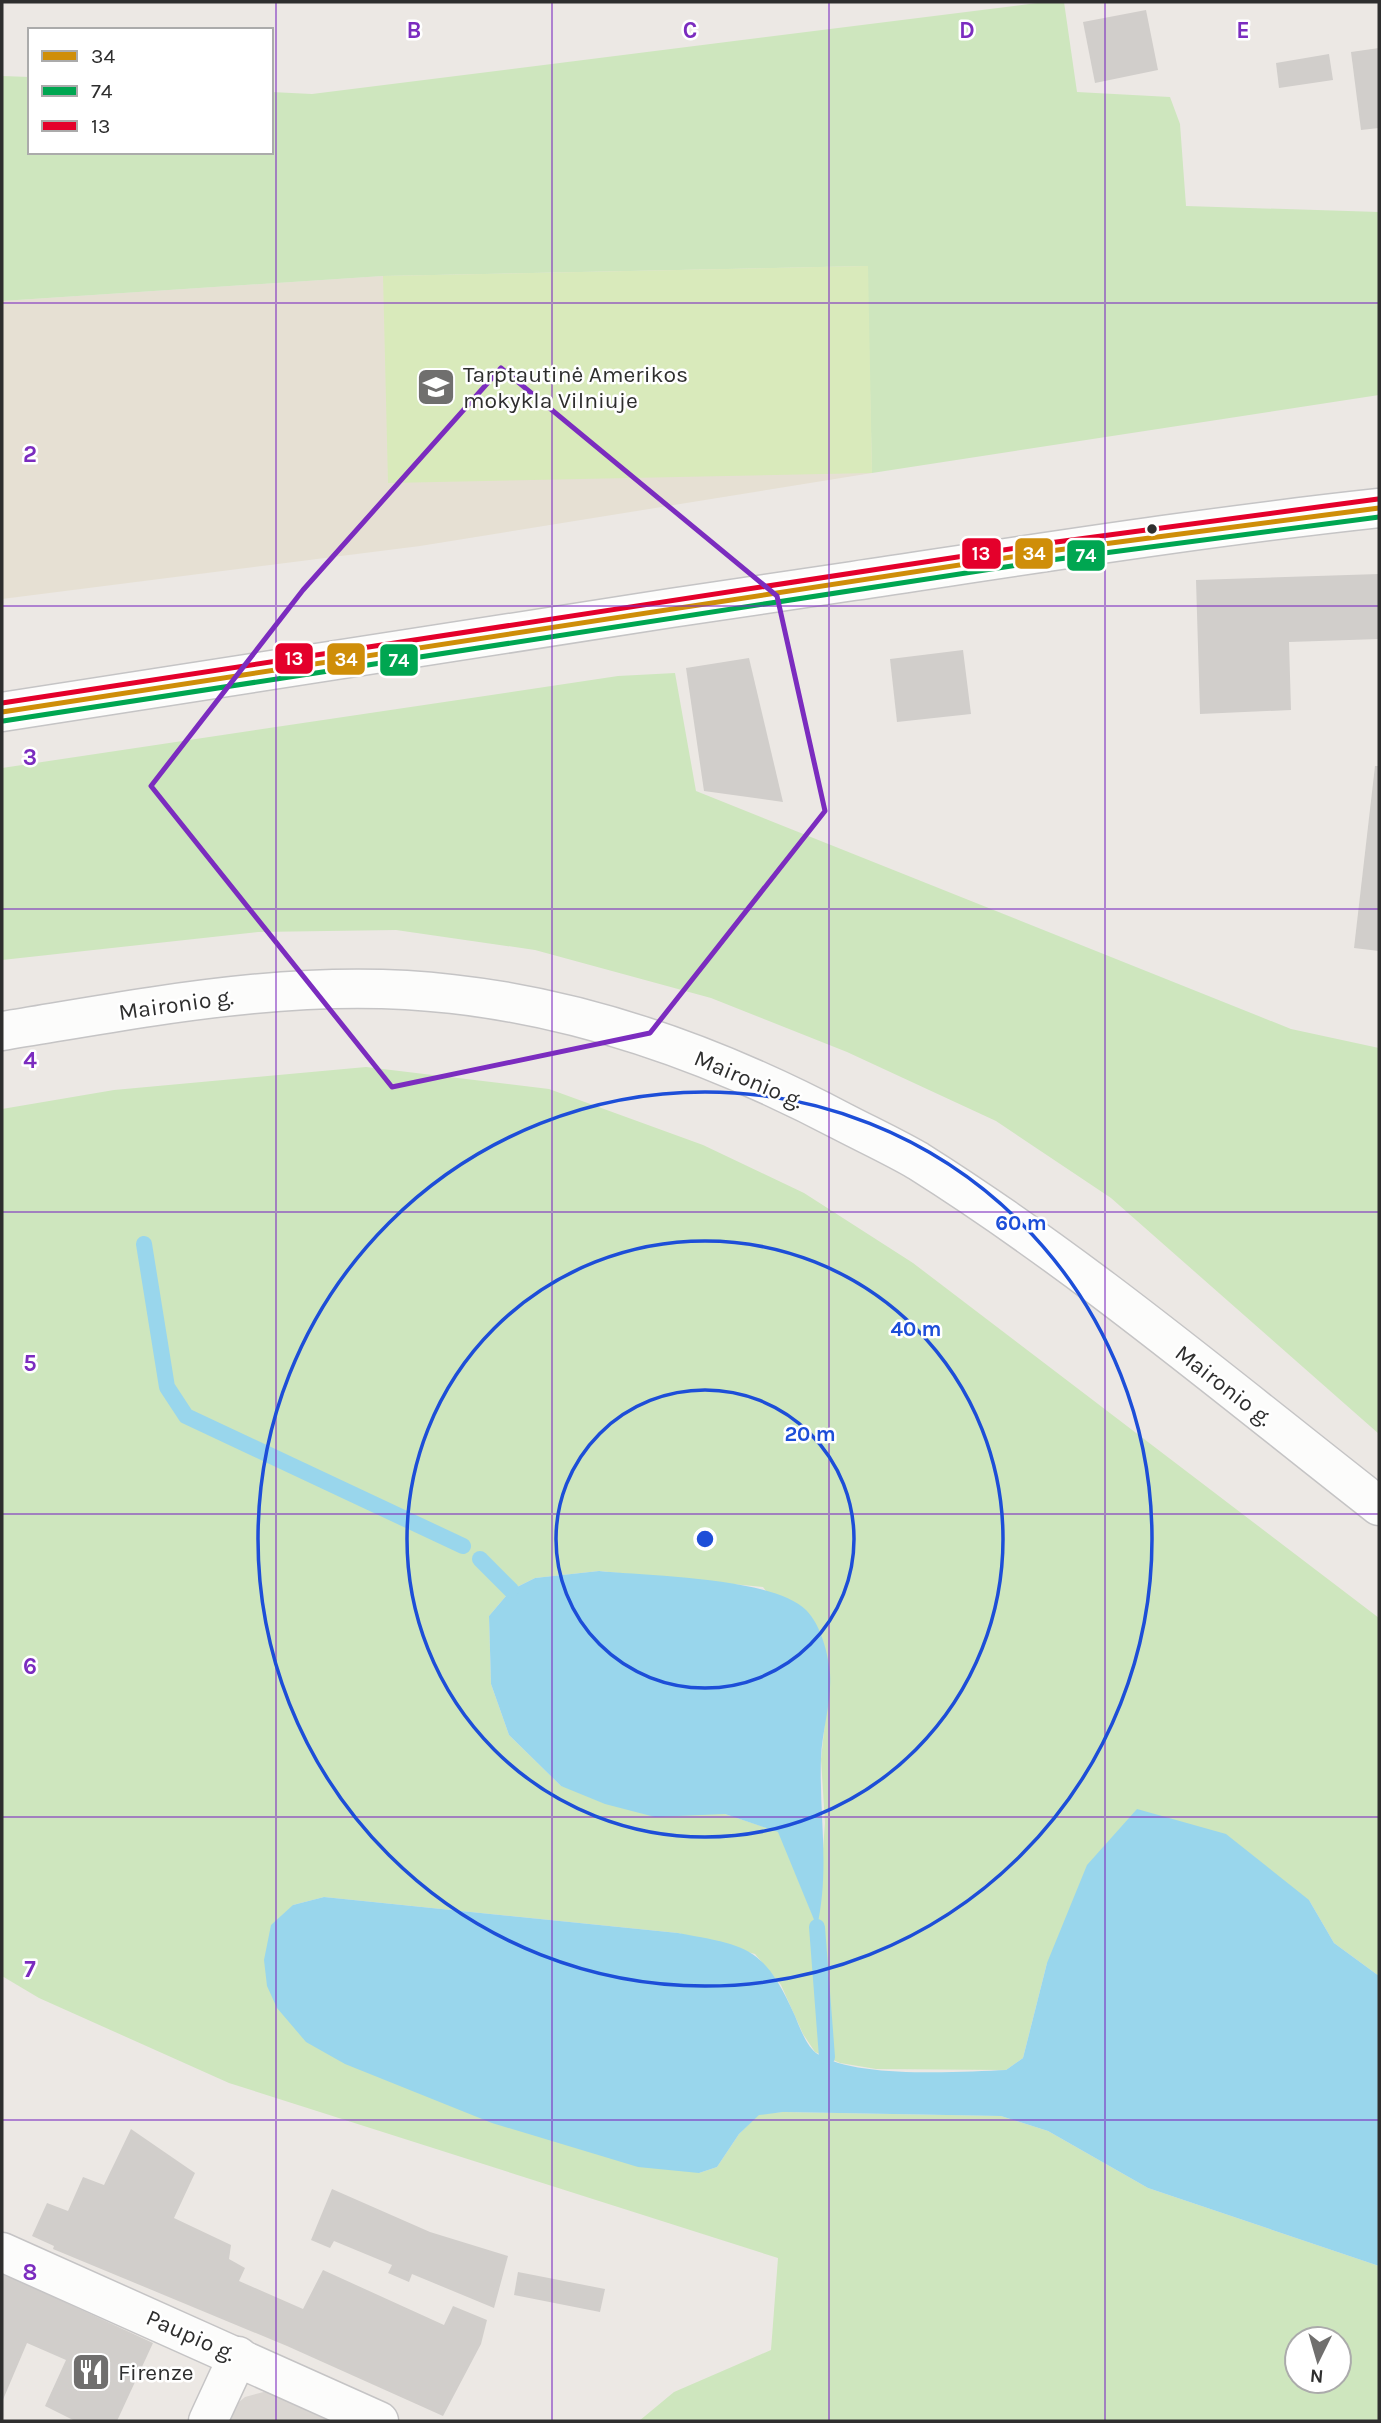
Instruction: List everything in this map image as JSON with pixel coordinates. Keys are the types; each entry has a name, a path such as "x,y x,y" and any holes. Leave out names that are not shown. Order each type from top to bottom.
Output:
{"main road":[{"path":"2,712 280,666 1279,518 1379,508"},
{"name":"Maironio g.","path":"2,1031 269,992 369,990 451,993 535,1007 627,1030 725,1066 814,1107 915,1160 1045,1248 1379,1506"},
{"name":"Paupio g.","path":"2,2252 379,2421"},
{"path":"208,2421 238,2356"}],"highlighted area":[{"path":"501,368 777,596 825,811 650,1033 392,1087 151,786 303,590"}],"shaded area":[{"name":"Tarptautinė Amerikos mokykla Vilniuje","path":"868,266 872,473 420,546 2,599 2,301 383,276"},
{"path":"271,2390 345,2421 224,2421 232,2408 245,2397"}],"green space":[{"path":"1045,2 1064,2 1077,92 1170,97 1180,124 1186,206 1379,212 1379,395 872,473 867,266 383,276 2,301 2,76 28,77 28,154 273,154 273,92 312,94"},
{"path":"868,266 872,473 388,483 383,276"},
{"path":"675,673 696,791 1291,1029 1379,1048 1379,1434 1111,1198 996,1121 847,1052 711,998 535,950 396,930 258,932 2,960 2,768 618,676"},
{"path":"366,1067 549,1089 703,1145 804,1193 913,1263 1379,1618 1379,1976 1334,1943 1309,1900 1047,1963 1023,2058 1006,2070 876,2069 840,2063 815,2052 803,2034 781,1985 755,1954 678,1933 324,1897 293,1905 699,2173 717,2167 739,2134 759,2114 783,2112 1001,2116 1048,2131 1148,2188 1379,2266 1379,2421 639,2421 674,2392 771,2350 778,2258 229,2083 39,1998 2,1976 2,1109 114,1090","holes":["599,1571 763,1587 830,1676 821,1759 825,1823 817,1926 779,1832 725,1814 561,1786 509,1735 491,1684 489,1616 511,1590 535,1578"]}],"water":[{"path":"599,1571 739,1584 790,1599 806,1610 816,1623 829,1665 830,1684 821,1758 823,1884 817,1927 778,1832 725,1814 655,1817 605,1804 561,1786 509,1735 491,1684 489,1616 511,1590 535,1578"},
{"path":"1137,1809 1226,1834 1309,1900 1334,1943 1379,1976 1379,2266 1148,2188 1048,2131 1001,2116 783,2112 759,2115 739,2134 717,2167 699,2173 638,2167 492,2123 345,2064 306,2042 277,2008 267,1986 264,1960 271,1925 293,1905 324,1897 678,1933 738,1947 763,1963 784,1993 809,2046 816,2053 833,2061 855,2067 908,2072 1006,2070 1023,2058 1047,1963 1087,1865"}],"building":[{"path":"1146,10 1158,70 1095,83 1083,22"},
{"path":"1379,48 1379,128 1361,130 1351,52"},
{"path":"1329,54 1333,80 1279,88 1276,63"},
{"path":"1379,574 1379,639 1289,642 1291,710 1200,714 1196,580"},
{"path":"963,650 971,714 897,722 890,659"},
{"path":"749,658 783,802 704,791 686,668"},
{"path":"1375,766 1379,766 1379,951 1354,948"},
{"path":"131,2129 195,2173 174,2218 231,2245 229,2259 245,2268 239,2281 303,2309 323,2270 444,2325 453,2306 487,2320 481,2344 443,2416 287,2346 53,2249 54,2246 32,2236 47,2203 68,2211 83,2177 104,2185"},
{"path":"332,2189 430,2232 508,2256 494,2308 412,2274 409,2282 388,2273 392,2265 334,2241 330,2248 311,2240"},
{"path":"518,2272 605,2289 600,2312 514,2295"},
{"path":"2,2273 153,2343 117,2421 75,2421 45,2406 66,2360 27,2343 2,2402"}],"waterway":[{"path":"144,1244 167,1387 186,1416 463,1546"},
{"path":"480,1559 511,1590"},
{"path":"817,1927 827,2057"}],"transit line":[{"name":"13","path":"2,703 1049,543 1378,499"},
{"name":"34","path":"2,712 1050,551 1379,508"},
{"name":"74","path":"3,721 1051,560 1379,517"}],"place":[{"name":"Tarptautinė Amerikos mokykla Vilniuje","path":"436,387"},
{"name":"Firenze","path":"91,2372"}]}
